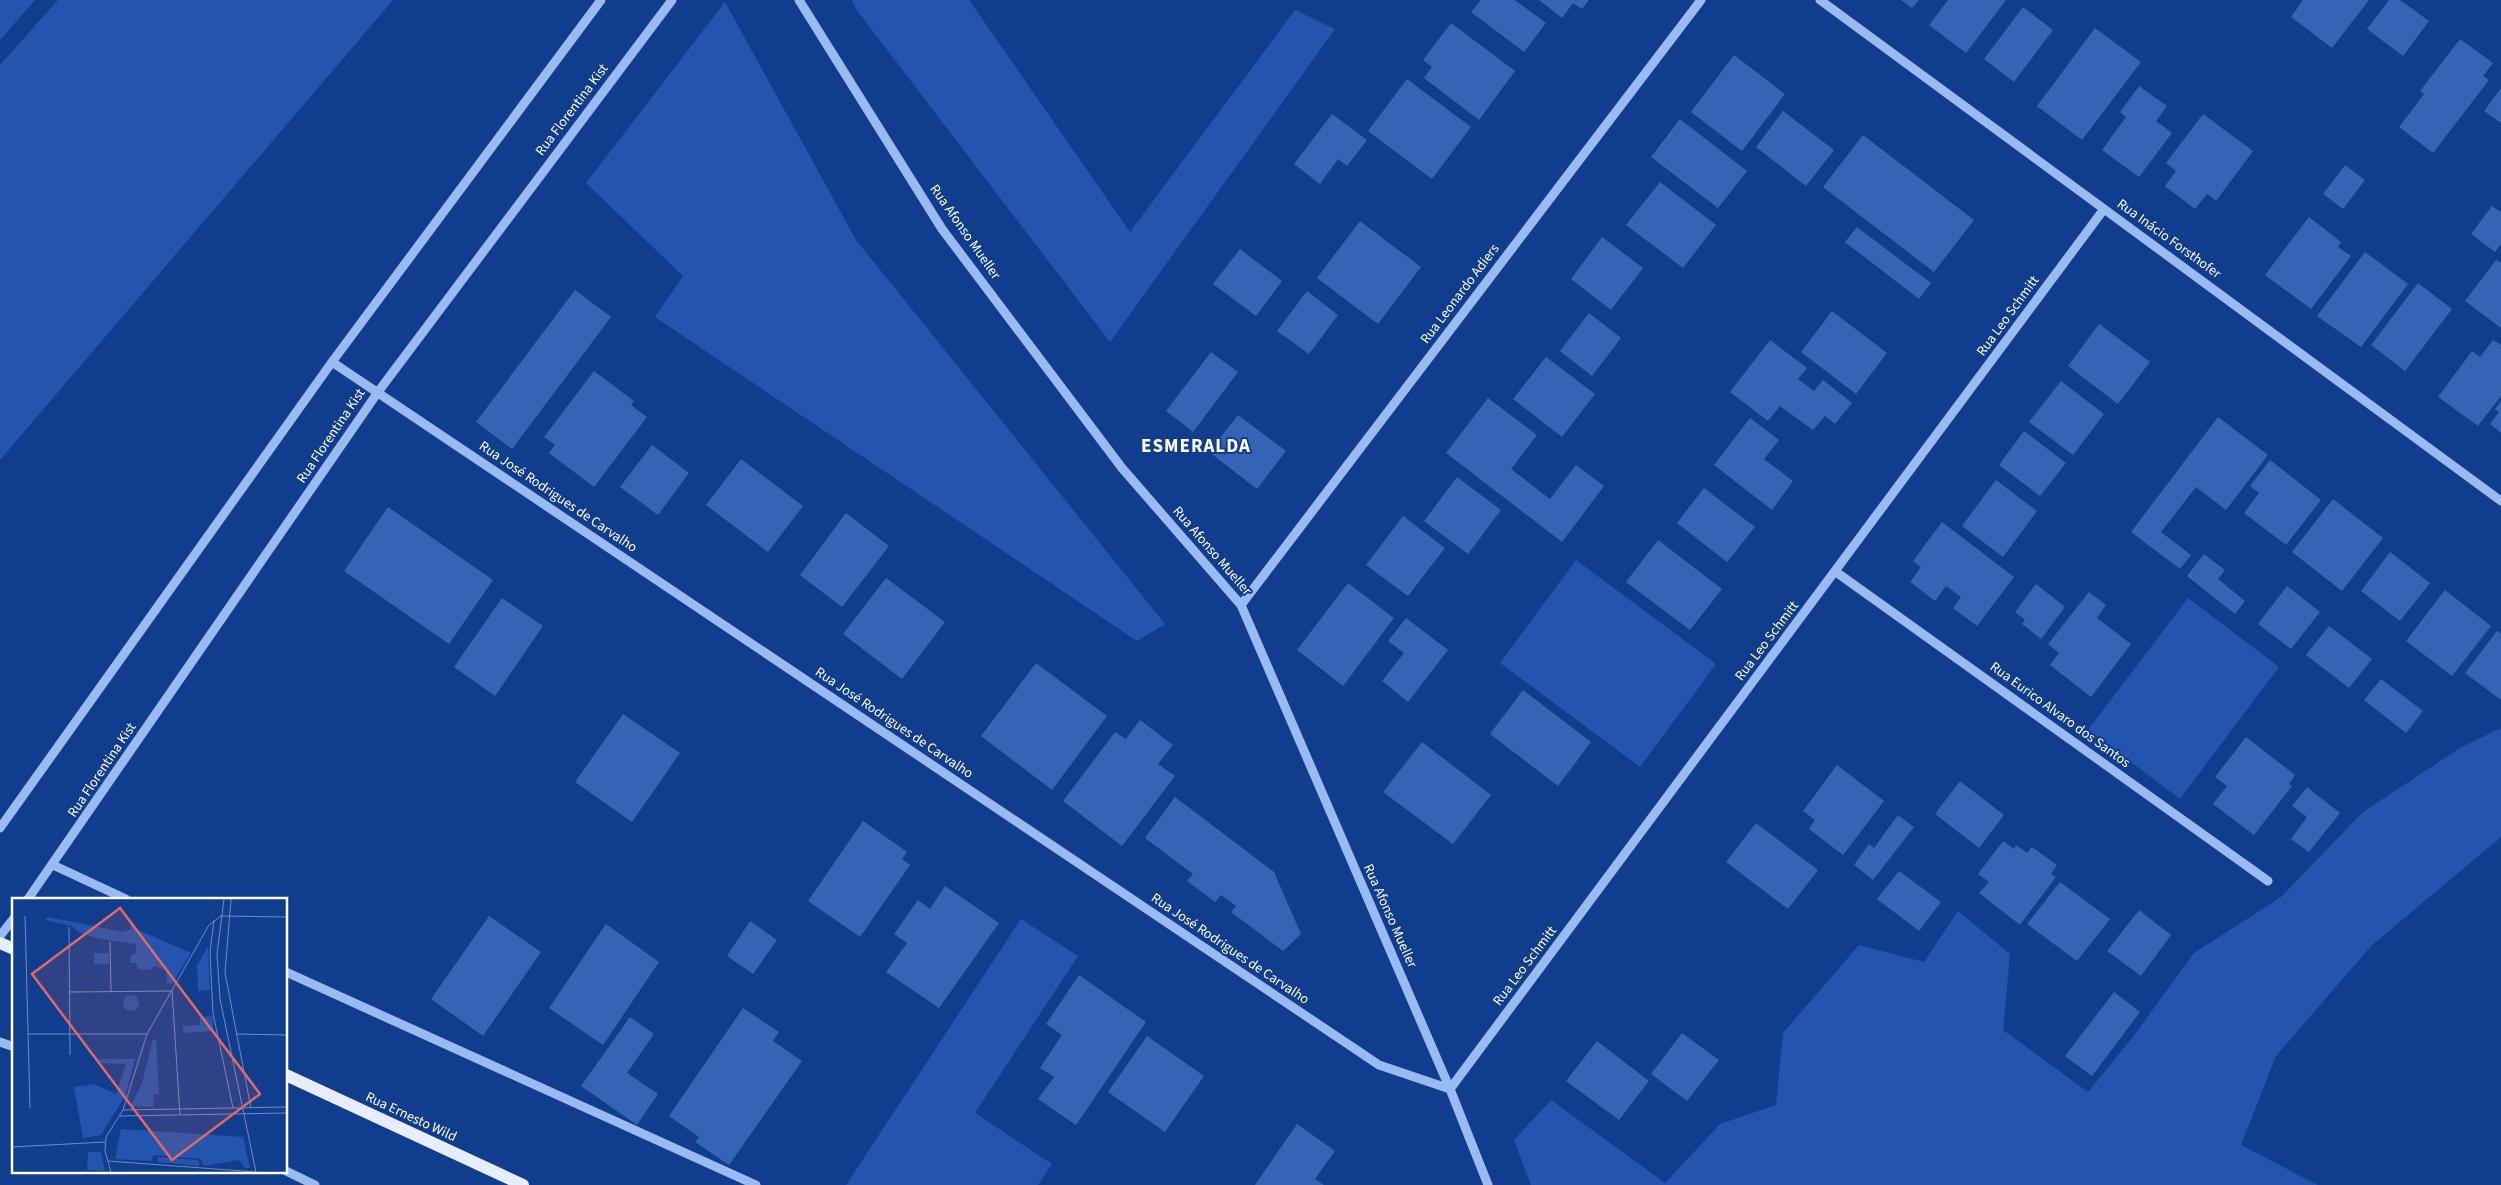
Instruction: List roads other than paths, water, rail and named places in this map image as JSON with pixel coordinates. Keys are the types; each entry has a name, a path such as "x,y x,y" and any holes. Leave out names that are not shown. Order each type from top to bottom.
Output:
{"main road":[{"path":"0,943 12,948"},
{"name":"Rua Ernesto Wild","path":"288,1076 523,1185"}],"street":[{"path":"0,828 332,362 601,0"},
{"name":"Rua Florentina Kist","path":"29,898 378,392 672,0"},
{"name":"Rua Afonso Mueller","path":"799,0 942,229 1122,468 1242,605 1450,1089 1488,1185"},
{"name":"Rua Leonardo Adiers","path":"1242,605 1701,0"},
{"name":"Rua Inácio Forsthofer","path":"1820,0 2501,500"},
{"name":"Rua Leo Schmitt","path":"1450,1089 2104,209"},
{"name":"Rua José Rodrigues de Carvalho","path":"332,362 1379,1065 1450,1089"},
{"name":"Rua Eurico Alvaro dos Santos","path":"1836,572 2268,881"},
{"path":"53,865 124,898"},
{"path":"0,936 12,921"},
{"path":"288,973 756,1185"},
{"path":"0,1042 12,1047"},
{"path":"288,1172 315,1185"}],"district":[{"name":"ESMERALDA","path":"1196,446"}]}
